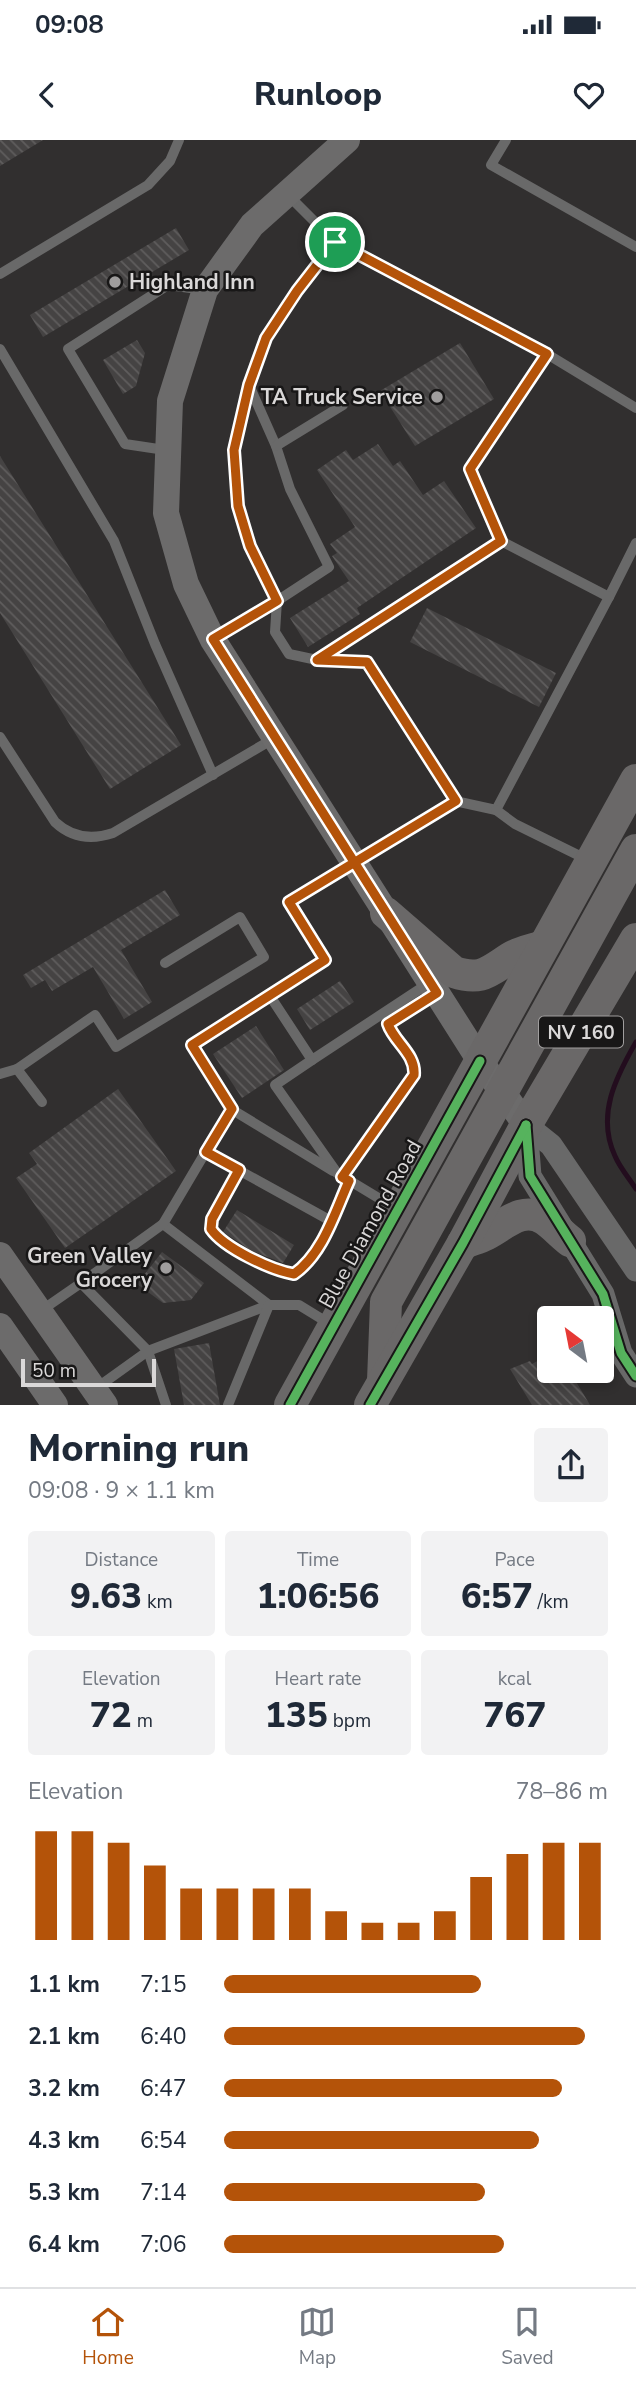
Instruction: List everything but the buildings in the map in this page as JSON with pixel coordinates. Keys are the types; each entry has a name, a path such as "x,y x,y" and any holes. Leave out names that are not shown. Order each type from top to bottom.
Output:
{"highway":[{"name":"Blue Diamond Road","path":"290,1405 636,780"},
{"path":"377,1393 386,1303 636,850"},
{"path":"386,914 454,972 467,976 487,973 512,956 542,946"},
{"name":"NV 160","path":"377,1393 463,1243 526,1125 636,939"},
{"path":"463,1243 484,1236 520,1215 533,1214 544,1219 570,1241"}],"main road":[{"path":"347,140 252,225 205,290 170,401 166,513 186,584 213,639 480,1061 526,1125"},
{"path":"0,1255 100,1397"},
{"path":"0,1326 55,1405"}],"street":[{"path":"526,1125 530,1176 603,1294 621,1353 636,1376"},
{"path":"526,1125 551,1145 636,1270"}],"lane":[{"path":"0,274 148,185 170,161 178,140"},
{"path":"506,140 491,165 636,247"},
{"path":"287,194 335,242 547,354 636,408"},
{"path":"335,242 297,291 266,338 249,385 234,450 238,506 250,546 277,601 275,632 289,654 317,660 367,662 456,801"},
{"path":"167,450 125,444 68,349 168,285 205,290"},
{"path":"0,349 114,541 155,645 213,775"},
{"path":"547,354 470,469 501,541 609,597"},
{"path":"213,639 329,567 290,489 276,446 249,385"},
{"path":"276,446 343,405"},
{"path":"317,660 501,541"},
{"path":"496,810 636,544"},
{"path":"0,737 55,822 64,830 79,836 101,837 113,833 275,738"},
{"path":"398,1210 232,1109 192,1045 325,960 289,902 456,801 496,810 515,824 590,860"},
{"path":"0,1074 17,1069 95,1015 116,1047 264,957 240,917 164,963"},
{"path":"343,1177 275,1086 312,1060 434,988"},
{"path":"239,1170 212,1219 211,1229 218,1238 279,1271 294,1274 304,1267 315,1252 331,1221 343,1177 414,1075 415,1066 402,1044 391,1033 388,1024 434,988"},
{"path":"270,996 312,1060"},
{"path":"17,1069 42,1102"},
{"path":"40,1312 163,1224 232,1109"},
{"path":"206,1152 331,1221"},
{"path":"163,1224 269,1305"},
{"path":"81,1283 148,1350 166,1405"},
{"path":"228,1405 269,1305"},
{"path":"100,1397 148,1350 269,1305 299,1306 334,1326"}],"waterway":[{"path":"636,1042 611,1097 607,1126 615,1156 636,1189"}],"cycle path":[{"path":"290,1405 480,1061"},
{"path":"526,1125 530,1176 603,1294 621,1353 636,1376"},
{"path":"370,1405 463,1243 526,1125"}],"place":[{"name":"Highland Inn","path":"115,282"},
{"name":"TA Truck Service","path":"437,397"},
{"name":"Green Valley Grocery","path":"166,1268"}],"route":[{"path":"335,242 297,291 266,338 249,385 234,450 238,506 250,546 277,601 213,639 354,863 437,993 388,1024 391,1033 402,1044 415,1066 414,1075 342,1177 349,1181 331,1221 315,1252 304,1267 294,1274 279,1271 218,1238 211,1229 212,1219 239,1170 206,1152 232,1109 192,1045 325,960 289,902 354,863 456,801 367,662 317,660 501,541 470,469 547,354 335,242"}]}
